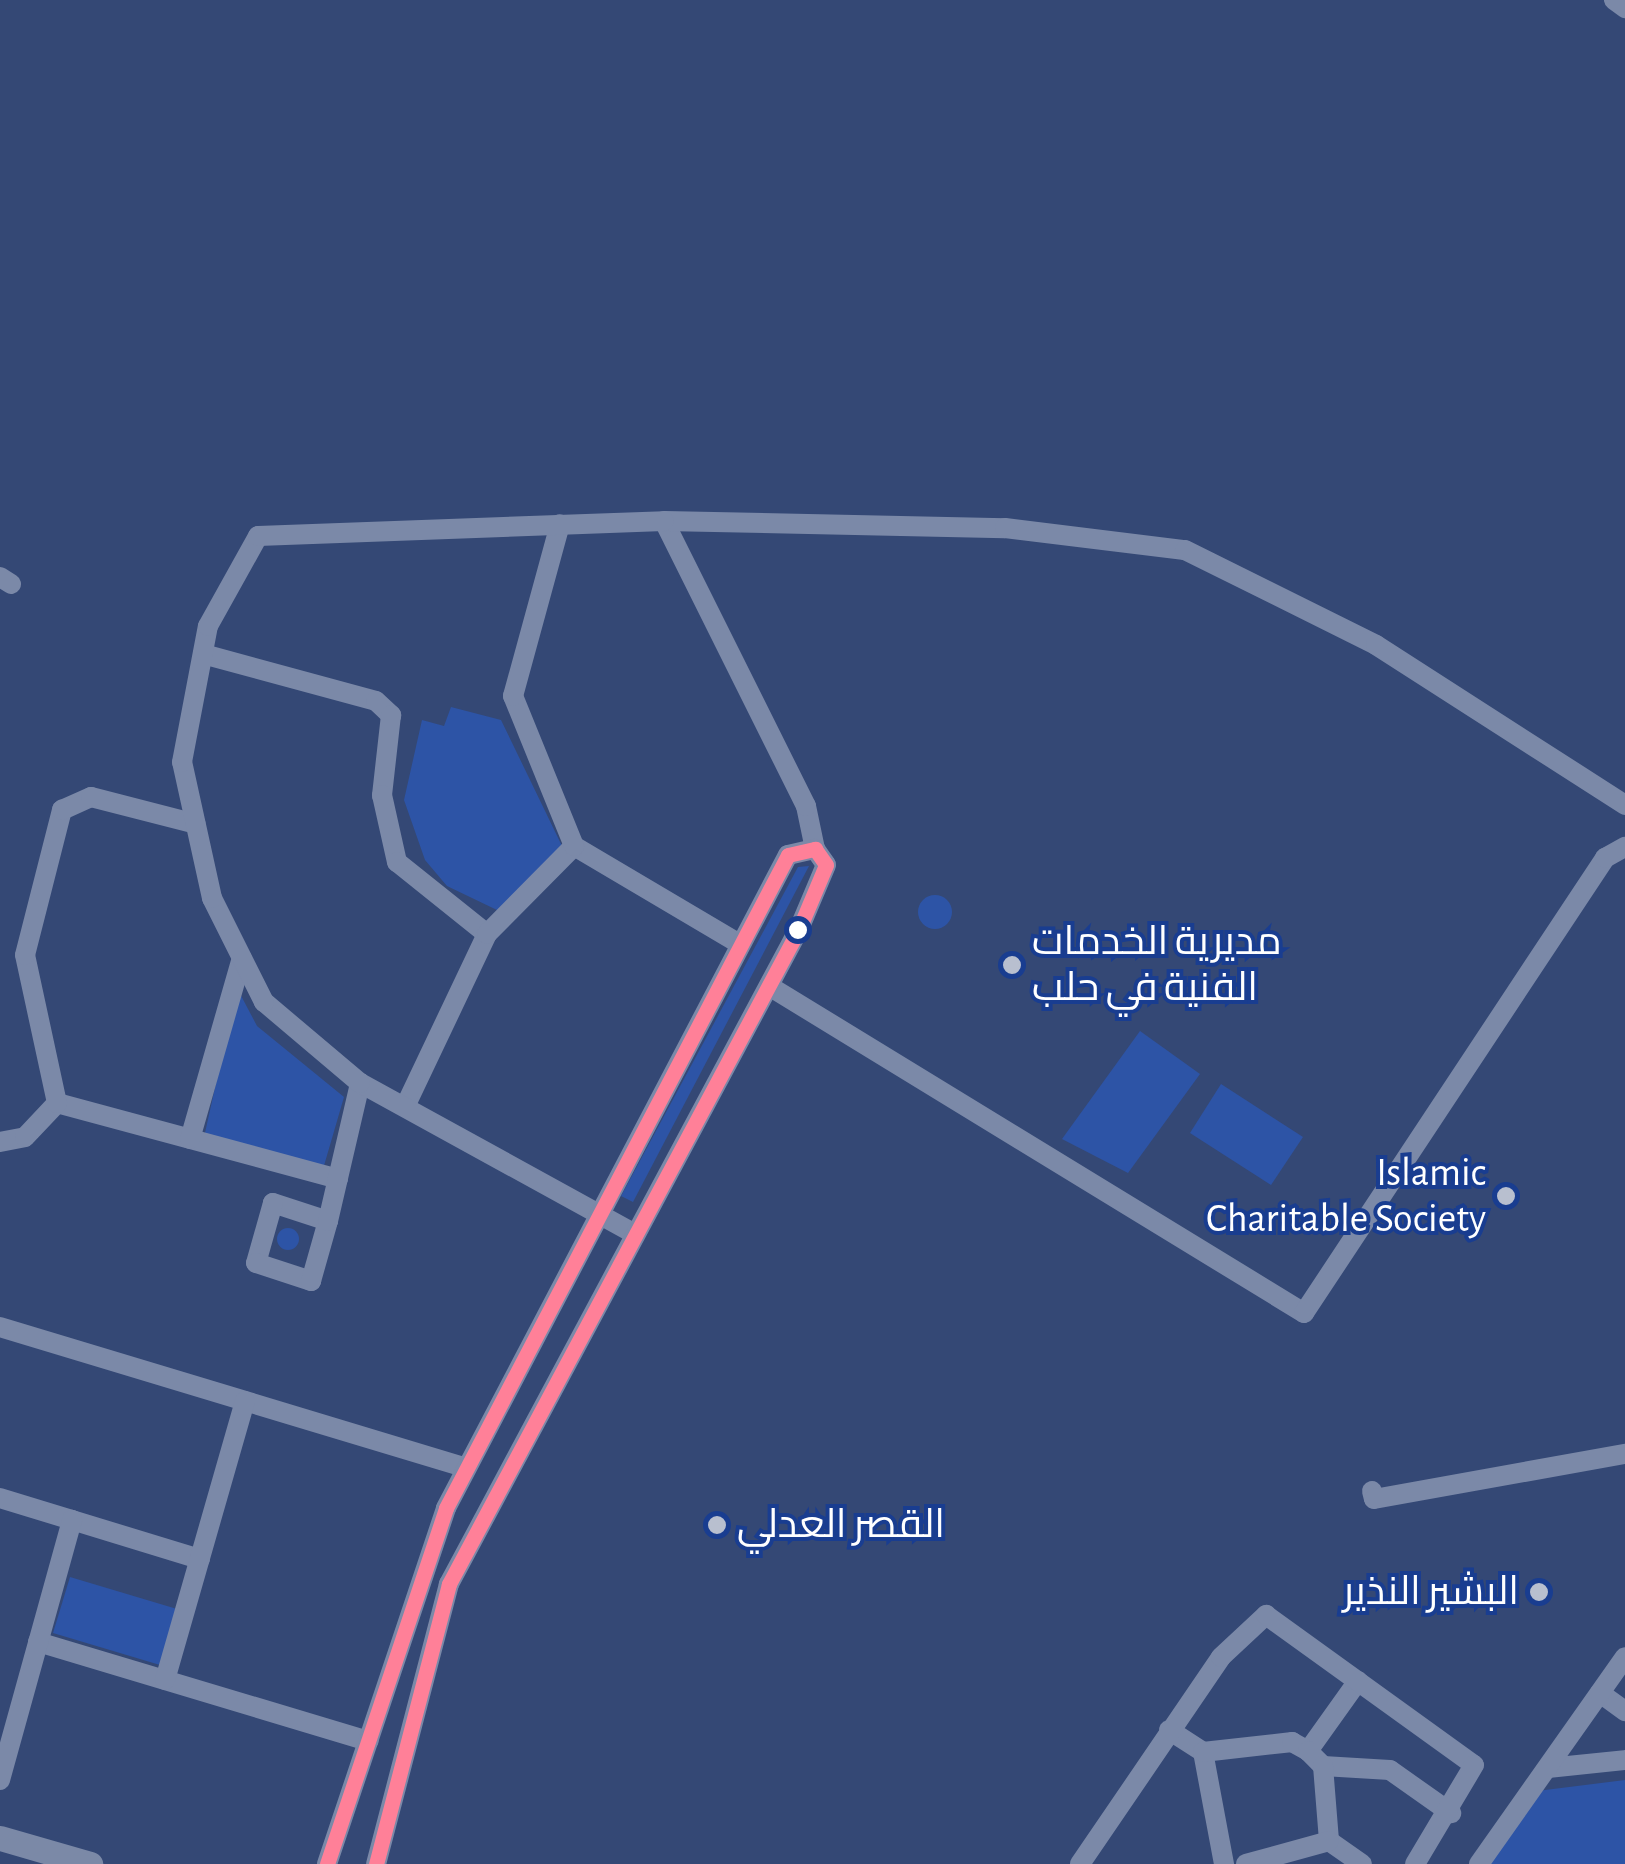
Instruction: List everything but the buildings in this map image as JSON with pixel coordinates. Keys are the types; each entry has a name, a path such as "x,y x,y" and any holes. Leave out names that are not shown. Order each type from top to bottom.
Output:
{"main road":[{"path":"0,1838 90,1864"}],"street":[{"path":"1614,0 1625,8"},
{"path":"376,1864 449,1584 769,986 822,879 806,806 664,521"},
{"path":"634,1234 360,1083 264,1002 212,898 182,762 203,654 236,565 258,536 664,521 1005,528 1186,550 1376,646 1625,805"},
{"path":"560,524 513,696 574,846 740,944"},
{"path":"203,654 386,707 382,795 397,862 487,934"},
{"path":"57,1103 25,955 62,810 91,797 196,824"},
{"path":"405,1107 487,934 574,846"},
{"path":"769,986 1304,1312 1605,858 1625,847"},
{"path":"327,1864 423,1560 466,1468 788,855 815,849"},
{"path":"190,1139 242,958"},
{"path":"328,1221 360,1083"},
{"path":"57,1103 338,1179"},
{"path":"0,1142 25,1137 57,1103"},
{"path":"0,1327 466,1468"},
{"path":"166,1680 245,1401"},
{"path":"1372,1491 1374,1499 1625,1454"},
{"path":"0,1498 200,1559"},
{"path":"0,1780 72,1520"},
{"path":"1080,1864 1221,1657 1266,1614 1474,1765 1451,1813 1416,1864"},
{"path":"38,1642 368,1741"},
{"path":"1480,1864 1625,1657"},
{"path":"1358,1682 1315,1758 1329,1841 1362,1864"},
{"path":"1600,1694 1625,1711"},
{"path":"1169,1730 1203,1752 1292,1742 1315,1758 1390,1770 1451,1813"},
{"path":"1203,1752 1224,1864"},
{"path":"1548,1768 1625,1760"},
{"path":"1246,1864 1329,1841"}],"shaded area":[{"path":"451,707 501,720 562,846 516,919 447,886 425,860 404,800 422,720 444,726"},
{"path":"809,866 633,1202 621,1196 798,867"},
{"path":"935,895 947,900 952,912 947,924 935,929 923,924 918,912 923,900"},
{"path":"237,988 257,1026 344,1097 321,1176 203,1142"},
{"path":"1140,1031 1200,1074 1128,1173 1062,1139"},
{"path":"1221,1084 1303,1137 1271,1185 1190,1133"},
{"path":"288,1228 296,1231 296,1247 288,1250 280,1247 277,1239 280,1231"},
{"path":"70,1577 177,1609 160,1665 53,1633"},
{"path":"1625,1780 1625,1864 1488,1864 1537,1791"}],"transit line":[{"path":"327,1864 446,1508 788,855 815,849 826,865 799,929 449,1584 376,1864"}],"place":[{"name":"مديرية الخدمات الفنية في حلب","path":"1012,965"},
{"name":"Islamic Charitable Society","path":"1506,1196"},
{"name":"القصر العدلي","path":"717,1525"},
{"name":"البشير النذير","path":"1539,1592"}]}
